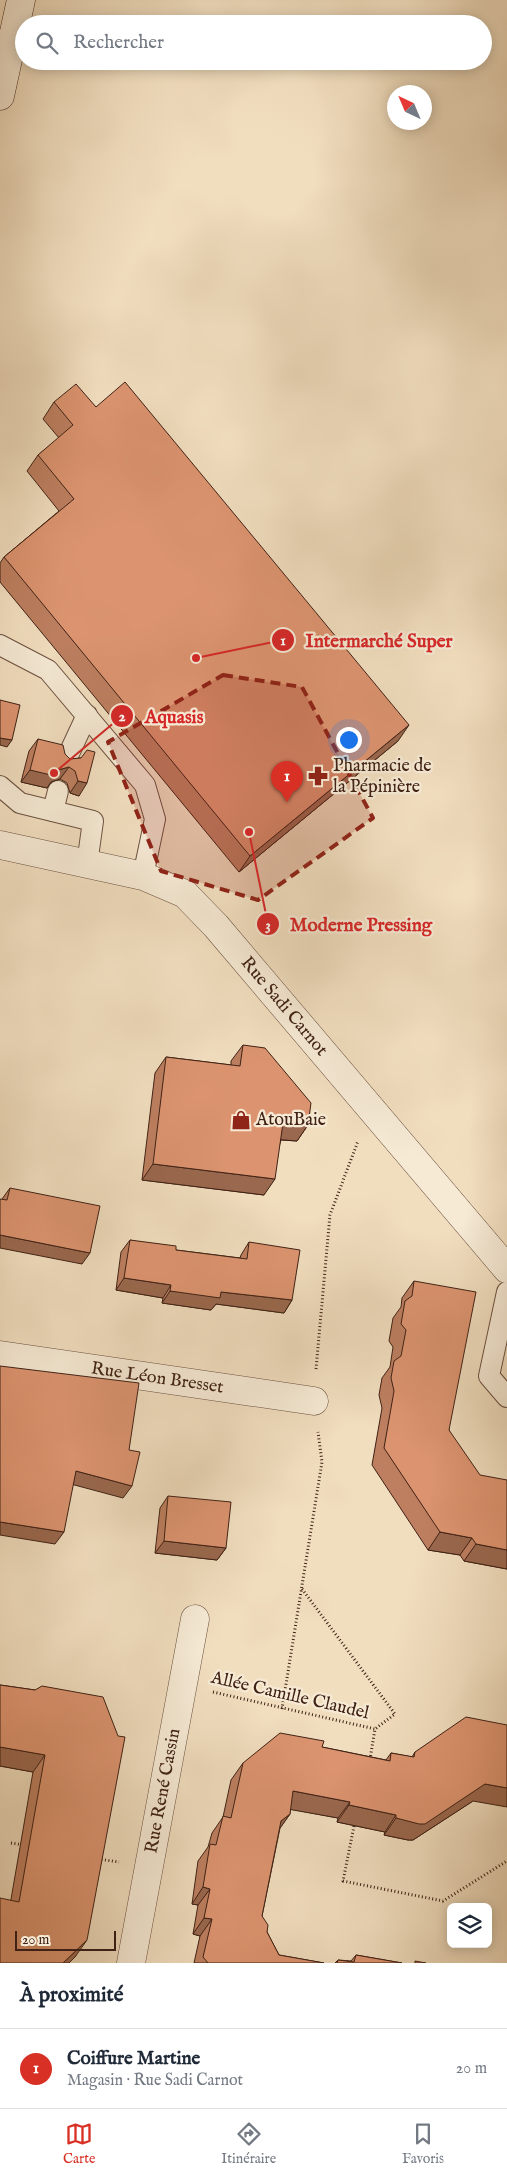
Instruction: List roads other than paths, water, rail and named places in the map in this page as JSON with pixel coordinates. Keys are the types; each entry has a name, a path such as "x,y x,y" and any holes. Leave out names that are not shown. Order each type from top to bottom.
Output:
{"street":[{"path":"18,15 21,0"},
{"path":"0,96 15,27"},
{"name":"Rue Sadi Carnot","path":"0,845 144,876 185,894 216,926 507,1269"},
{"name":"Rue Léon Bresset","path":"0,1355 314,1401"},
{"name":"Rue René Cassin","path":"131,1963 195,1619"}],"lane":[{"path":"0,645 48,670 145,785 155,819 144,876"},
{"path":"66,760 87,715"},
{"path":"0,786 20,803 93,821 87,864"},
{"path":"53,811 58,791"},
{"path":"507,1292 489,1376 507,1397"}],"place":[{"name":"Intermarché Super","path":"196,658"},
{"name":"Aquasis","path":"54,773"},
{"name":"Pharmacie de la Pépinière","path":"318,776"},
{"name":"Coiffure Martine","path":"287,802"},
{"name":"Moderne Pressing","path":"249,832"},
{"name":"AtouBaie","path":"241,1120"}]}
